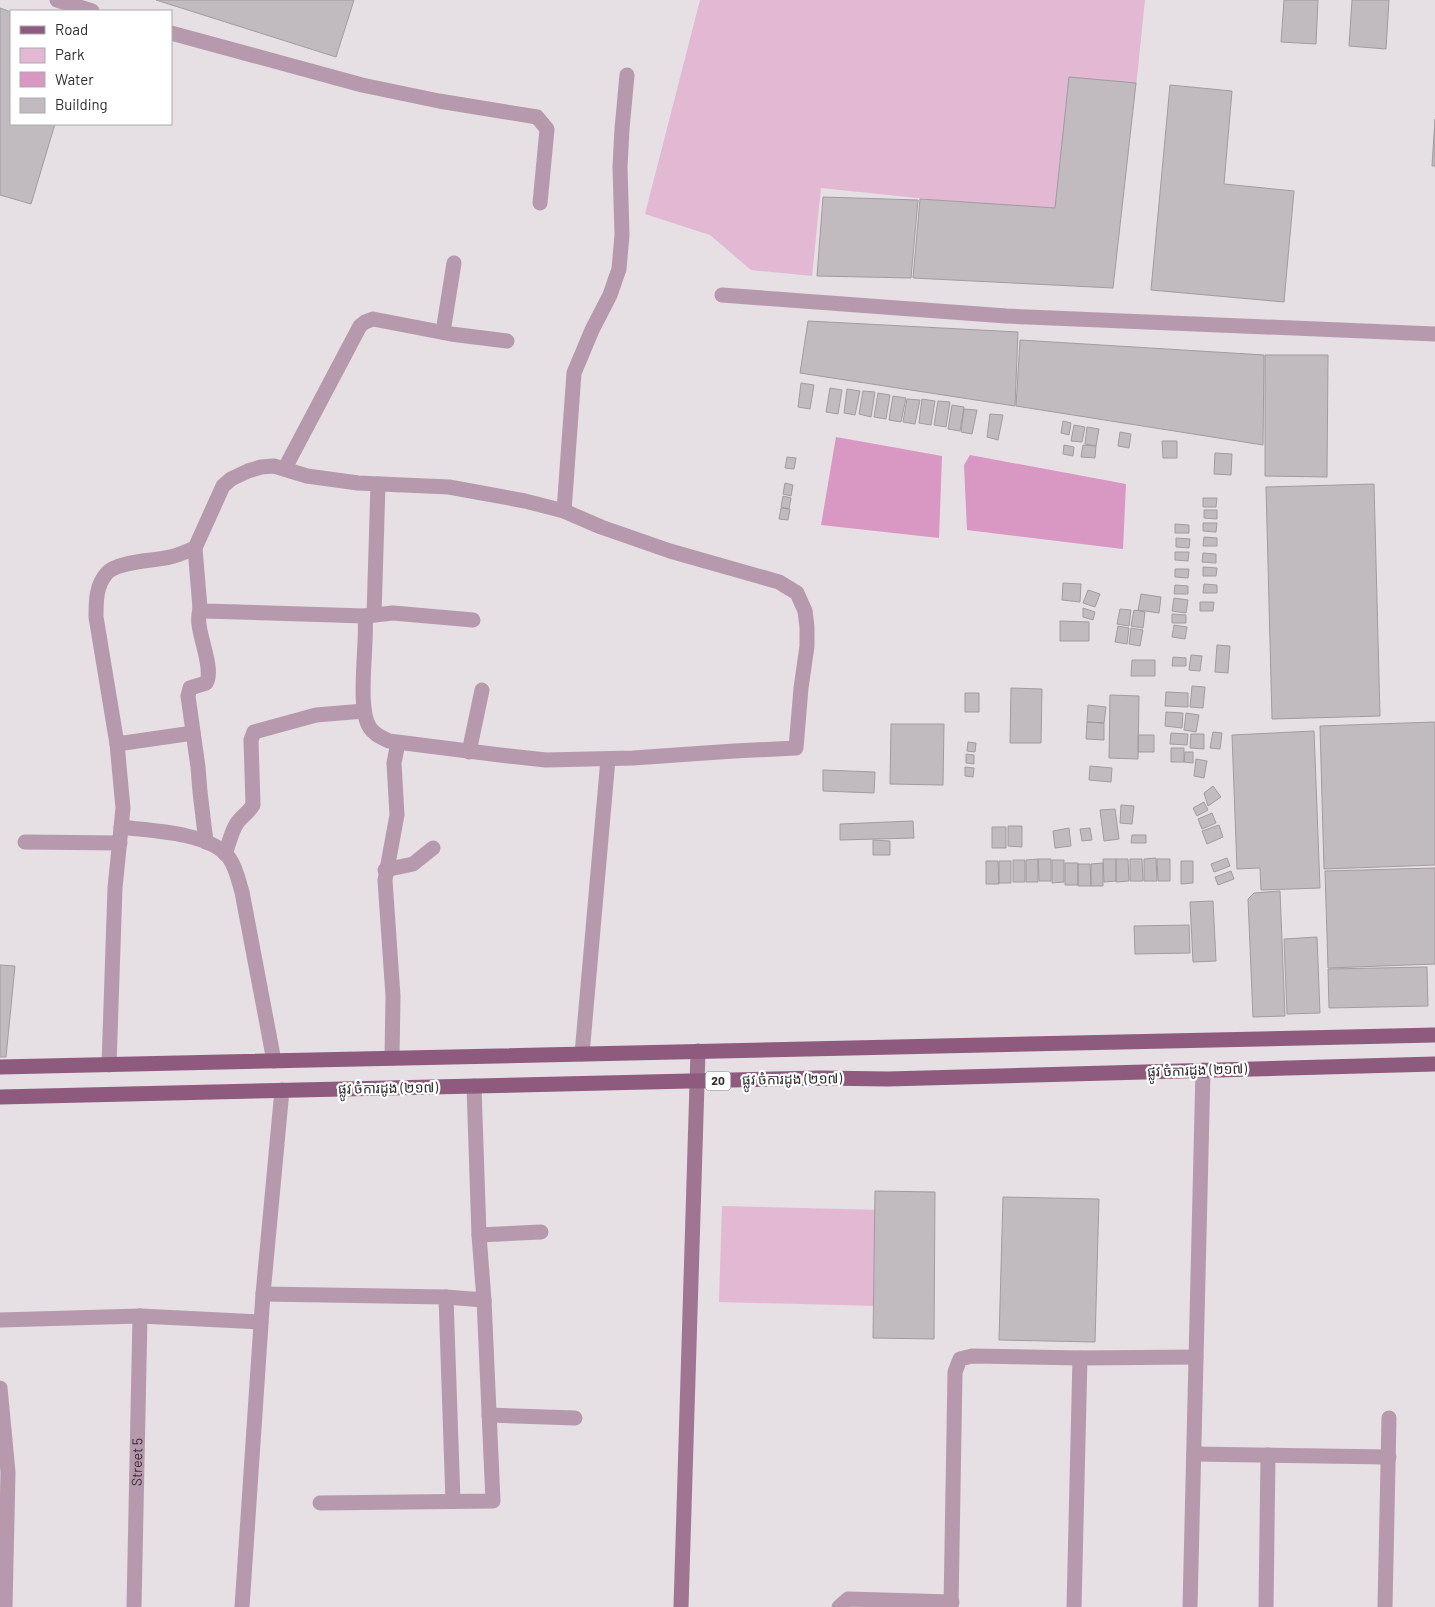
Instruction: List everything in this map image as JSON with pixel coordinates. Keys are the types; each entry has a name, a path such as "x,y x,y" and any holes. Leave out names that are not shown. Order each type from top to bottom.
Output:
{"main road":[{"name":"20","path":"0,1067 1435,1035"},
{"name":"ផ្លូវ ចំការដូង (២១៧)","path":"0,1097 697,1081 888,1079 1435,1064"}],"street":[{"path":"57,0 89,10"},
{"path":"172,33 362,85 537,117 548,129 540,203"},
{"path":"564,511 574,373 592,330 610,295 619,269 622,235 620,167 628,75"},
{"path":"442,332 454,263"},
{"path":"722,295 1006,316 1435,334"},
{"path":"285,468 360,326 365,322 373,319 491,340 507,340"},
{"path":"206,842 188,692 194,686 206,683 208,676 199,626 200,608 196,548 223,486 231,479 261,467 274,466 308,476 358,483 449,487 525,502 564,511 601,527 670,551 778,582 797,593 805,611 807,646 796,748 608,759 546,760 398,743 379,736 369,727 364,711 378,484"},
{"path":"109,1064 115,888 123,808 116,744 96,617 96,598 100,584 109,571 118,566 170,557 196,548"},
{"path":"200,608 204,611 369,615 392,613 473,620"},
{"path":"469,752 482,690"},
{"path":"225,854 238,822 253,804 251,740 254,732 316,715 364,711"},
{"path":"116,744 193,733"},
{"path":"392,1058 393,996 385,897 386,870 398,815 394,763 398,743"},
{"path":"582,1054 608,759"},
{"path":"121,827 172,834 206,842 225,854 234,866 242,892 274,1061"},
{"path":"25,842 120,843"},
{"path":"386,870 413,864 433,848"},
{"path":"681,1607 698,1051"},
{"path":"1190,1607 1204,1070"},
{"path":"320,1503 493,1501 484,1300 479,1235 474,1086"},
{"path":"242,1607 263,1294 282,1090"},
{"path":"479,1235 541,1232"},
{"path":"263,1294 446,1297 484,1300"},
{"path":"446,1297 453,1501"},
{"path":"0,1320 140,1316 261,1322"},
{"name":"Street 5","path":"134,1607 140,1316"},
{"path":"839,1607 848,1598 952,1604 955,1372 960,1360 972,1356 1080,1358 1196,1357"},
{"path":"1074,1607 1080,1358"},
{"path":"0,1388 8,1472 5,1607"},
{"path":"489,1415 575,1418"},
{"path":"1385,1607 1389,1418"},
{"path":"1194,1454 1388,1457"},
{"path":"1266,1607 1268,1455"}],"green space":[{"path":"700,0 1145,0 1136,87 1075,80 1061,213 821,188 812,276 751,270 710,235 645,214"},
{"path":"722,1206 882,1210 879,1306 719,1302"}],"water":[{"path":"836,437 942,456 939,538 821,525"},
{"path":"970,455 1126,484 1123,549 967,530 964,465"}],"building":[{"path":"156,0 354,0 336,57"},
{"path":"1284,0 1318,0 1316,44 1281,42"},
{"path":"1352,0 1389,0 1386,49 1349,46"},
{"path":"0,8 10,12 10,125 55,125 31,204 0,195"},
{"path":"1069,77 1136,83 1113,288 913,278 920,199 1055,208"},
{"path":"1170,85 1232,91 1224,184 1294,191 1284,302 1151,290"},
{"path":"1435,119 1435,166 1432,166"},
{"path":"823,197 918,200 911,278 817,276"},
{"path":"808,321 1018,332 1015,406 800,373"},
{"path":"1020,340 1264,355 1263,445 1016,406"},
{"path":"1265,355 1328,355 1327,477 1265,476"},
{"path":"801,383 814,385 810,409 798,407"},
{"path":"830,388 842,390 838,414 826,412"},
{"path":"847,389 860,391 855,415 844,413"},
{"path":"863,391 875,392 871,417 859,414"},
{"path":"878,393 890,395 886,419 874,417"},
{"path":"893,396 906,398 901,422 889,420"},
{"path":"907,399 920,400 915,424 903,422"},
{"path":"922,399 935,401 931,425 919,423"},
{"path":"938,401 950,402 946,427 934,425"},
{"path":"952,405 964,407 960,431 948,429"},
{"path":"964,409 977,410 972,434 961,432"},
{"path":"990,414 1003,415 998,440 987,437"},
{"path":"1063,421 1071,423 1069,435 1061,433"},
{"path":"1074,425 1085,427 1082,442 1071,441"},
{"path":"1087,427 1099,429 1096,446 1085,444"},
{"path":"1120,432 1131,434 1129,448 1118,446"},
{"path":"1162,441 1177,441 1177,458 1163,458"},
{"path":"1064,445 1074,447 1073,456 1063,454"},
{"path":"1083,445 1096,446 1095,458 1081,457"},
{"path":"1215,453 1232,454 1231,475 1214,474"},
{"path":"787,457 796,458 794,469 785,468"},
{"path":"785,483 793,485 791,496 783,494"},
{"path":"1374,484 1380,716 1272,719 1266,487"},
{"path":"783,496 791,498 789,509 781,507"},
{"path":"1203,498 1217,498 1216,507 1203,507"},
{"path":"781,508 790,509 788,520 779,519"},
{"path":"1204,510 1217,510 1217,519 1204,518"},
{"path":"1203,523 1217,523 1216,532 1203,531"},
{"path":"1175,524 1189,525 1189,533 1175,533"},
{"path":"1204,537 1217,538 1217,546 1203,546"},
{"path":"1176,538 1190,539 1189,548 1176,547"},
{"path":"1175,552 1189,552 1188,561 1175,560"},
{"path":"1203,553 1216,554 1216,563 1202,562"},
{"path":"1203,567 1217,568 1216,576 1203,576"},
{"path":"1175,569 1189,569 1188,578 1175,577"},
{"path":"1063,583 1081,584 1080,602 1062,600"},
{"path":"1204,584 1217,585 1217,593 1203,593"},
{"path":"1175,585 1188,586 1188,594 1174,594"},
{"path":"1088,590 1100,594 1095,607 1083,603"},
{"path":"1141,594 1161,597 1159,613 1138,610"},
{"path":"1174,598 1188,600 1186,613 1172,611"},
{"path":"1200,602 1214,602 1213,611 1200,611"},
{"path":"1083,608 1095,612 1093,620 1083,617"},
{"path":"1120,609 1131,610 1129,626 1117,624"},
{"path":"1134,610 1145,612 1143,628 1131,626"},
{"path":"1172,614 1186,615 1186,623 1172,623"},
{"path":"1060,621 1089,622 1089,641 1060,641"},
{"path":"1174,625 1187,627 1185,639 1172,637"},
{"path":"1118,626 1129,628 1127,644 1115,642"},
{"path":"1131,628 1143,630 1140,646 1129,644"},
{"path":"1217,645 1230,646 1228,673 1215,672"},
{"path":"1191,655 1202,656 1200,671 1189,670"},
{"path":"1173,657 1186,658 1186,666 1172,666"},
{"path":"1132,660 1155,660 1155,676 1131,676"},
{"path":"1192,686 1205,687 1203,708 1190,707"},
{"path":"1011,688 1042,689 1041,743 1010,743"},
{"path":"1166,692 1188,693 1188,707 1165,706"},
{"path":"965,693 979,693 979,712 965,712"},
{"path":"1110,695 1139,696 1138,759 1109,758"},
{"path":"1088,705 1106,707 1104,723 1087,722"},
{"path":"1166,712 1183,713 1182,728 1165,726"},
{"path":"1186,713 1199,715 1196,732 1184,730"},
{"path":"1087,722 1104,723 1104,740 1086,739"},
{"path":"1435,722 1435,865 1324,869 1320,726"},
{"path":"891,724 944,724 943,785 890,784"},
{"path":"1314,731 1320,888 1261,890 1260,868 1237,869 1232,735"},
{"path":"1213,732 1222,733 1220,749 1210,748"},
{"path":"1171,733 1188,734 1187,745 1170,744"},
{"path":"1191,734 1204,734 1204,749 1190,748"},
{"path":"1138,735 1154,735 1154,752 1138,752"},
{"path":"968,742 976,743 975,752 967,751"},
{"path":"1171,748 1184,748 1184,762 1171,762"},
{"path":"1185,752 1193,752 1193,763 1184,762"},
{"path":"966,754 974,755 974,764 966,763"},
{"path":"1196,759 1207,761 1204,778 1194,776"},
{"path":"1090,766 1112,768 1111,782 1089,780"},
{"path":"965,767 974,768 973,777 965,776"},
{"path":"823,770 875,772 874,793 823,791"},
{"path":"1213,786 1221,797 1208,806 1204,793"},
{"path":"1204,802 1208,810 1197,816 1193,808"},
{"path":"1121,805 1134,806 1132,824 1120,823"},
{"path":"1115,809 1119,839 1104,841 1100,810"},
{"path":"1212,813 1216,823 1202,829 1198,819"},
{"path":"913,821 914,838 840,840 840,824"},
{"path":"1219,825 1223,837 1207,844 1202,831"},
{"path":"1008,826 1022,826 1022,847 1008,846"},
{"path":"992,827 1006,827 1006,848 992,848"},
{"path":"1069,828 1071,846 1055,848 1053,831"},
{"path":"1090,828 1092,840 1082,841 1080,829"},
{"path":"1132,835 1146,835 1146,843 1131,843"},
{"path":"873,840 890,841 890,855 873,855"},
{"path":"1156,858 1157,881 1144,881 1144,859"},
{"path":"1227,858 1230,866 1214,872 1211,864"},
{"path":"1038,859 1038,882 1026,882 1026,860"},
{"path":"1038,859 1051,859 1051,881 1039,881"},
{"path":"1103,859 1116,859 1116,881 1104,882"},
{"path":"1116,859 1128,859 1129,881 1116,882"},
{"path":"1130,859 1142,859 1143,881 1130,881"},
{"path":"1157,859 1170,859 1170,881 1158,881"},
{"path":"1013,860 1025,860 1025,882 1013,882"},
{"path":"1052,860 1064,860 1064,882 1052,883"},
{"path":"986,861 998,861 999,884 986,884"},
{"path":"999,861 1011,861 1011,883 999,883"},
{"path":"1181,861 1193,861 1193,883 1181,884"},
{"path":"1065,863 1078,863 1078,885 1065,885"},
{"path":"1103,863 1103,886 1091,886 1091,864"},
{"path":"1078,864 1090,864 1091,886 1078,886"},
{"path":"1435,868 1435,964 1328,968 1325,871"},
{"path":"1231,871 1234,879 1218,885 1215,877"},
{"path":"1280,891 1285,1016 1253,1017 1248,899 1254,893"},
{"path":"1213,901 1216,961 1193,962 1190,902"},
{"path":"1189,925 1190,953 1135,954 1134,926"},
{"path":"1317,937 1320,1013 1287,1014 1284,939"},
{"path":"0,965 15,966 6,1057 0,1057"},
{"path":"1427,967 1428,1006 1329,1008 1328,969"},
{"path":"875,1191 935,1192 934,1339 873,1338"},
{"path":"1003,1197 1099,1199 1095,1342 999,1340"}]}
